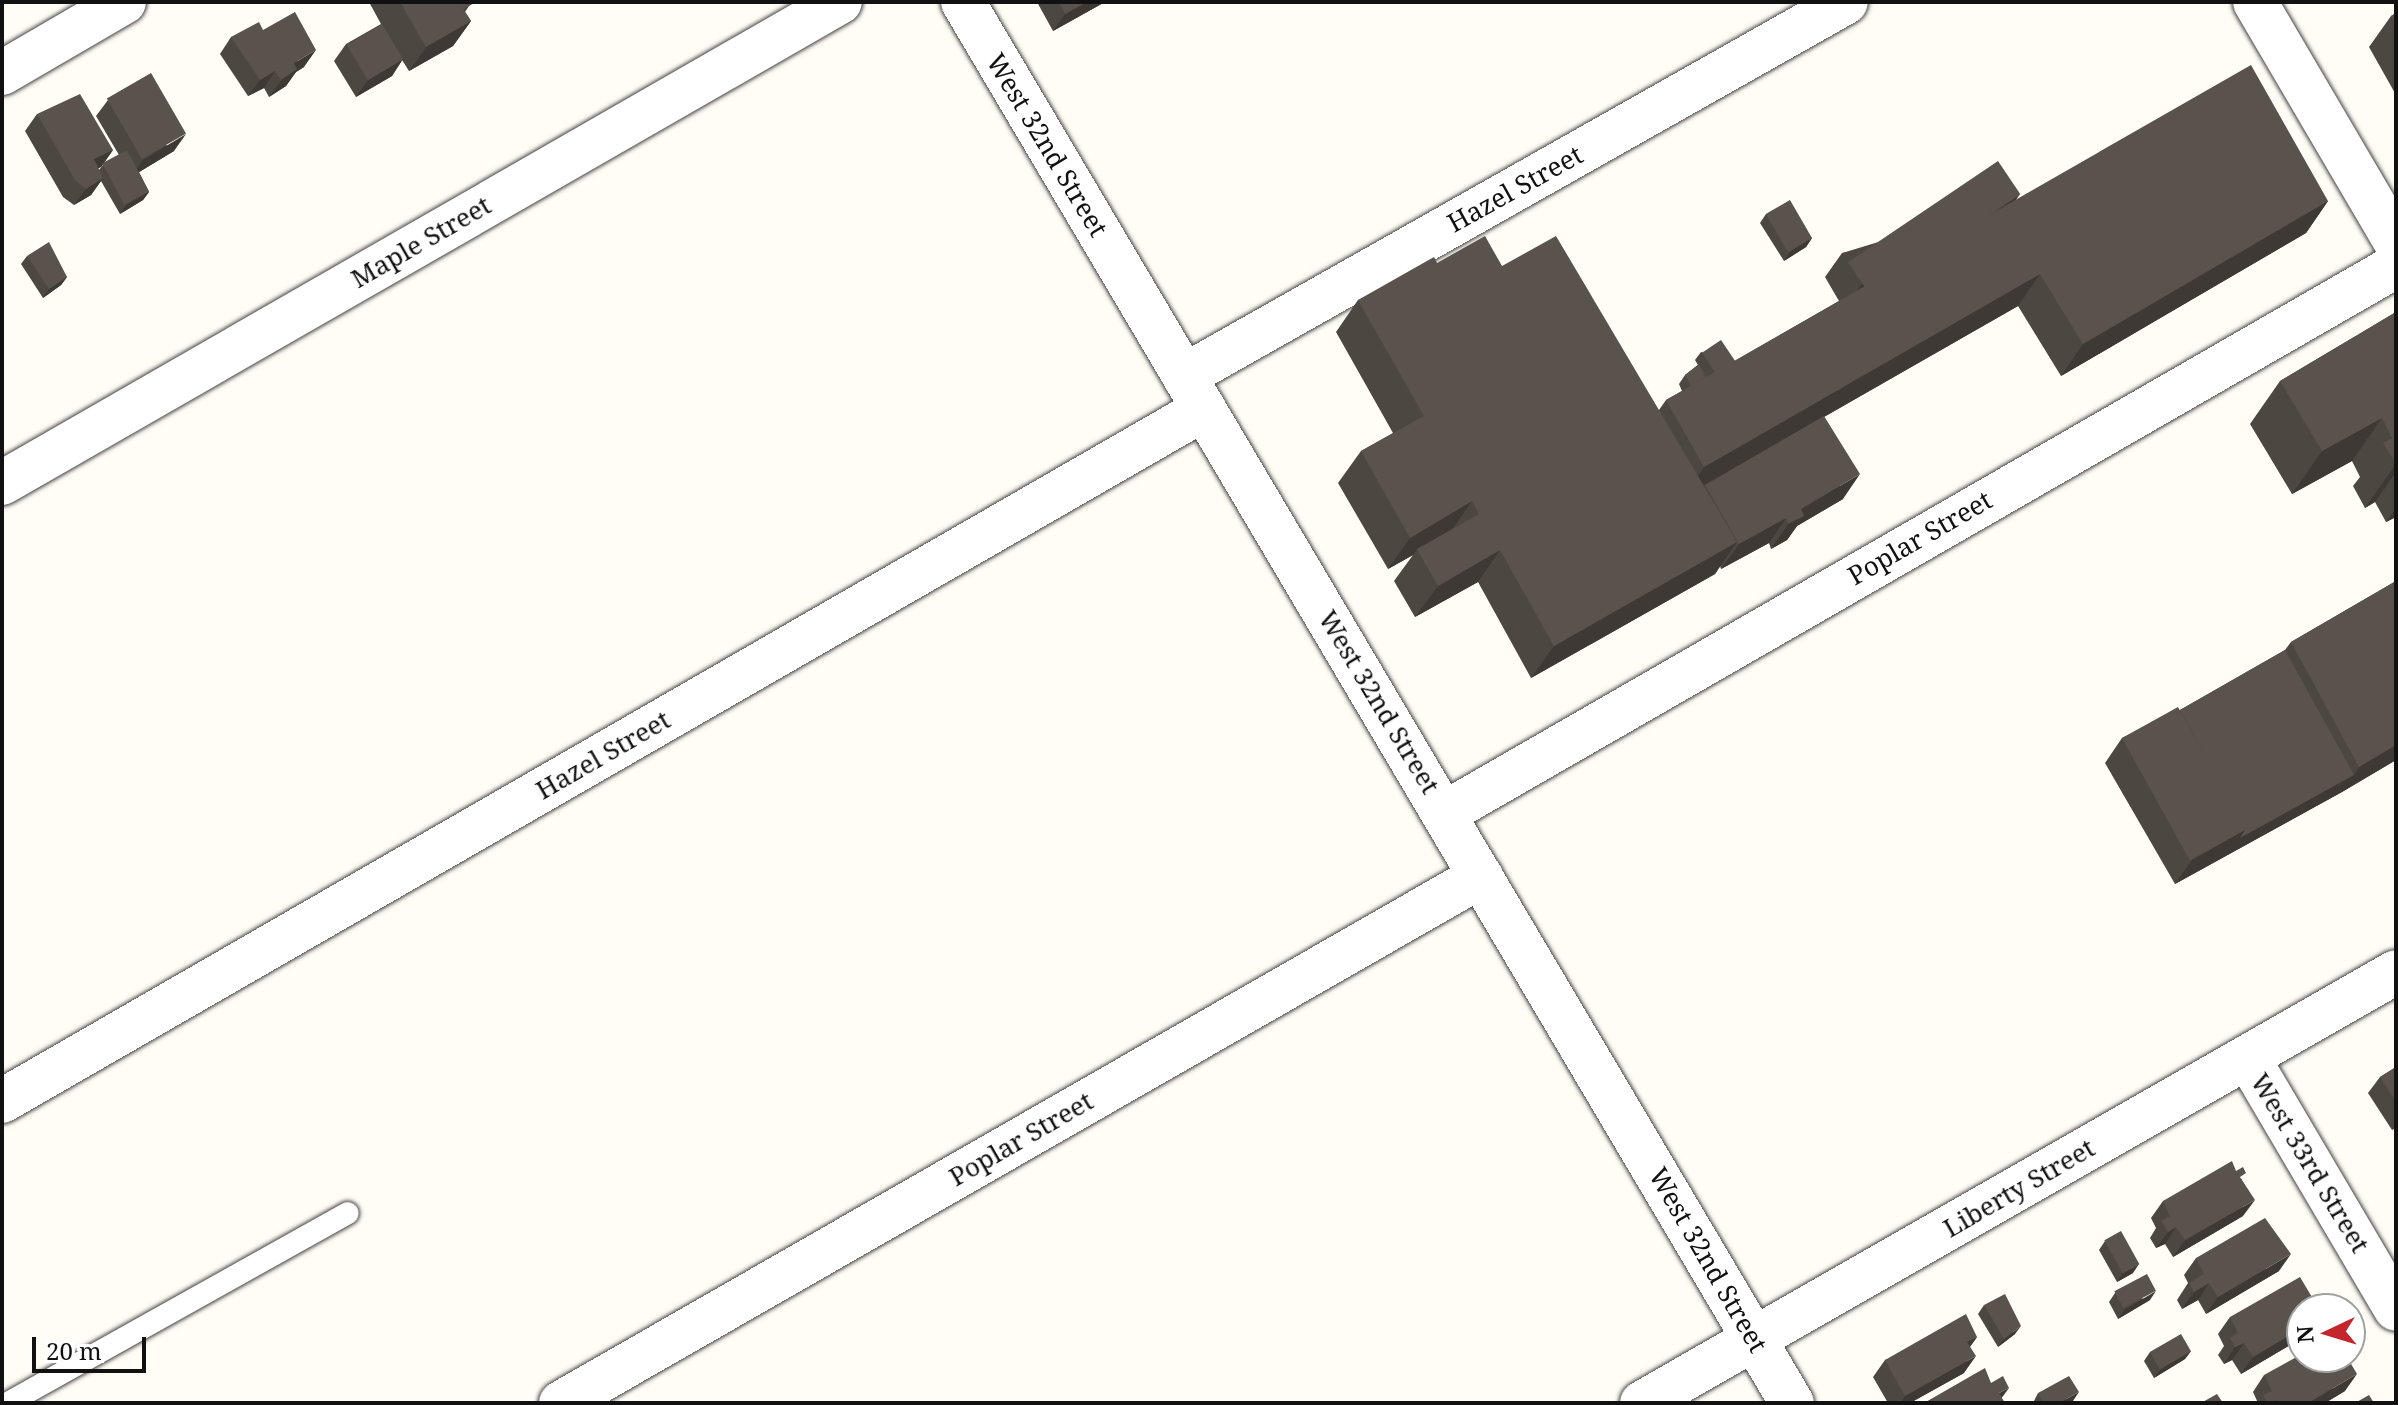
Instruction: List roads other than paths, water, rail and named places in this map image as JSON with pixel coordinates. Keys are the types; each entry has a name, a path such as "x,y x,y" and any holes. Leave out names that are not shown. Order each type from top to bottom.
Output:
{"street":[{"path":"2,73 124,2"},
{"name":"Maple Street","path":"2,483 840,2"},
{"name":"West 32nd Street","path":"963,2 1792,1403"},
{"name":"Hazel Street","path":"2,1101 1846,2"},
{"path":"2255,2 2396,242"},
{"name":"Poplar Street","path":"1445,813 2396,266"},
{"name":"Poplar Street","path":"561,1403 1481,876"},
{"name":"Liberty Street","path":"1642,1403 2396,972"},
{"name":"West 33rd Street","path":"2248,1058 2396,1309"}],"lane":[{"path":"8,1403 348,1213"}]}
